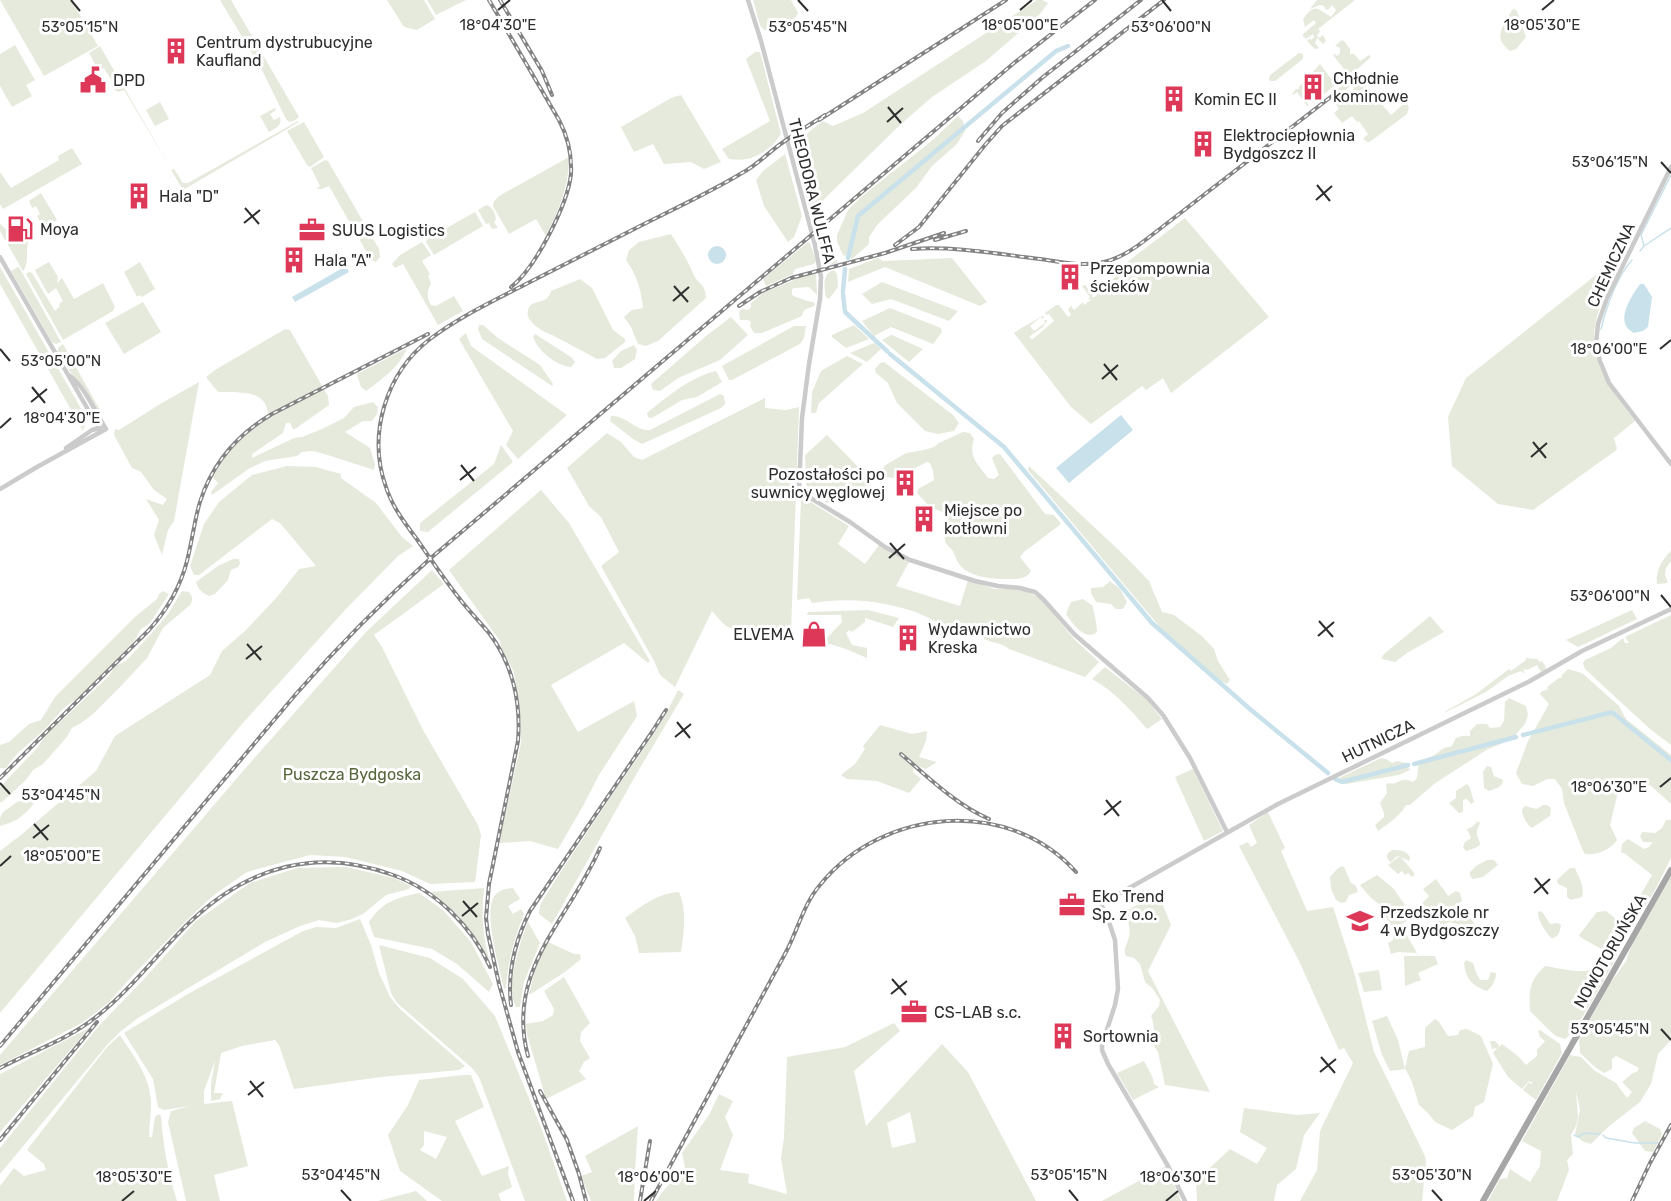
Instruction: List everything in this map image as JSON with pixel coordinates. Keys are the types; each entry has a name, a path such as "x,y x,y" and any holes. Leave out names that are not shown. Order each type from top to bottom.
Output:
{"main road":[{"name":"NOWOTORUŃSKA","path":"1484,1201 1671,870"}],"street":[{"name":"THEODORA WULFFA","path":"748,0 809,219 821,277 820,299 802,418 799,491 850,522 885,547 910,560 975,581 1035,592 1043,598 1074,634 1148,698 1160,712 1190,758 1227,832"},
{"name":"CHEMICZNA","path":"1671,167 1607,298 1598,324 1596,344 1609,383 1671,464"},
{"path":"0,257 102,429 0,489"},
{"name":"HUTNICZA","path":"1185,1201 1168,1166 1102,1050 1118,989 1115,940 1101,903 1302,792 1530,681 1582,651 1671,609"}],"green space":[{"path":"0,0 71,0 98,46 44,76"},
{"path":"220,0 231,0 299,117 294,121 289,122 286,119 263,72"},
{"path":"387,0 424,0 435,19 417,30 404,27"},
{"path":"427,0 466,0 436,15"},
{"path":"753,0 791,0 798,13 796,17 771,31 764,30 760,25"},
{"path":"1037,0 1048,3 1040,14 986,61 932,97 810,211 796,156 801,140 809,132 823,121 833,126 863,113"},
{"path":"1317,0 1355,0 1318,29 1320,31 1317,36 1319,38 1323,35 1326,41 1323,44 1317,38 1315,43 1319,48 1315,49 1307,41 1314,37 1313,34 1306,39 1302,35 1316,23 1314,20 1305,27 1303,19 1314,9 1331,17 1336,10 1332,5 1326,10 1320,5 1310,9"},
{"path":"1514,9 1517,11 1526,37 1516,49 1510,51 1501,41 1500,36"},
{"path":"1342,40 1350,49 1350,54 1354,54 1360,61 1369,55 1371,57 1354,72 1391,115 1406,102 1409,107 1407,114 1368,142 1363,139 1368,134 1359,121 1357,122 1352,116 1342,123 1334,113 1339,109 1330,95 1350,80 1353,84 1344,91 1347,94 1355,88 1353,86 1357,83 1350,76 1341,81 1335,77 1344,69 1333,55 1337,56 1340,53 1340,48 1335,46"},
{"path":"15,45 35,80 26,85 32,96 12,107 0,86 0,54"},
{"path":"100,46 170,167 124,90 118,92 113,88 115,86 104,68 96,66 89,53"},
{"path":"755,52 760,52 781,134 759,155 737,160 729,159 722,149 770,121 746,59"},
{"path":"1299,53 1303,54 1303,59 1275,81 1270,81 1270,75"},
{"path":"1320,64 1333,81 1334,86 1313,103 1308,97 1305,99 1309,106 1307,106 1297,92 1292,94"},
{"path":"681,95 721,162 704,169 691,162 664,164 653,144 634,152 621,127 671,98"},
{"path":"160,102 169,119 155,126 146,110"},
{"path":"275,108 276,110 270,114 274,120 280,117 280,123 269,132 260,116"},
{"path":"958,116 963,121 965,131 957,144 932,166 916,188 878,224 869,237 869,244 852,259 843,255 837,242 837,235 848,210 934,139"},
{"path":"298,121 183,190 171,170 174,169 183,183 188,183"},
{"path":"304,122 324,157 310,167 287,131"},
{"path":"72,148 82,164 3,209 0,204 0,172 11,188 59,160 58,156"},
{"path":"785,154 802,216 794,237 788,242 764,206 756,180 763,171"},
{"path":"569,157 569,168 562,198 546,236 536,219 509,234 493,206 494,201"},
{"path":"325,160 328,161 379,249 380,257 376,262 370,258 329,186 316,189 320,186 311,168"},
{"path":"41,193 57,220 44,228 37,216 40,214 36,206 32,208 29,201"},
{"path":"486,205 493,211 496,220 494,222 498,228 492,229 489,223 486,224 478,210"},
{"path":"475,212 483,226 434,255 426,242 427,239"},
{"path":"1185,218 1269,317 1171,393 1163,378 1146,390 1142,386 1091,424 1071,407 1014,333 1021,328 1042,316 1043,316 1043,319 1041,317 1030,326 1034,331 1045,323 1044,320 1047,321 1043,327 1030,336 1033,339 1054,321 1049,314 1045,313 1056,305 1059,305 1068,317 1071,315 1068,309 1071,306 1074,310 1083,302 1084,305 1091,300 1088,299 1090,297 1082,286 1085,285 1093,298 1112,283 1111,280 1118,275 1113,268 1111,269 1112,266 1118,269"},
{"path":"0,224 12,234 20,235 22,238 27,235 31,236 23,271 0,231"},
{"path":"825,233 834,246 837,263 826,266 819,236"},
{"path":"671,234 695,277 703,286 706,298 658,341 646,346 638,344 624,317 632,310 643,308 638,283 626,260 629,250 639,242"},
{"path":"422,242 431,255 422,261 430,274 428,276 431,283 428,299 431,305 436,306 454,296 463,311 438,325 403,264 395,268 392,264 400,255"},
{"path":"808,242 816,261 814,264 795,269 793,274 766,286 763,279"},
{"path":"878,258 883,261 952,258 987,302 980,306 885,267 848,282 849,269"},
{"path":"49,262 58,277 57,283 62,278 74,299 103,283 115,307 113,311 63,340 26,274 32,273 55,311 63,301 56,288 48,294 35,270"},
{"path":"140,262 155,289 142,297 140,295 137,297 124,272"},
{"path":"0,267 87,419 83,431 0,284"},
{"path":"19,267 61,342 56,344 52,342 11,271"},
{"path":"1606,267 1616,272 1597,316 1594,334 1595,351 1608,383 1635,421 1614,438 1617,449 1615,451 1533,510 1498,504 1452,466 1448,417 1466,378"},
{"path":"834,270 837,274 838,287 829,299 826,297 825,281 827,274"},
{"path":"813,272 816,274 817,295 809,287 792,289 792,295 815,304 805,310 802,316 762,333 754,333 750,326 751,322 748,320 740,320 739,311 748,310 751,303 763,293"},
{"path":"580,279 592,288 613,330 625,339 625,342 605,358 597,359 543,331 533,324 528,315 532,304 546,299 551,291"},
{"path":"882,282 958,311 949,321 891,299 872,304 862,294"},
{"path":"143,302 161,332 124,354 105,323"},
{"path":"890,308 941,328 942,332 933,344 891,327 874,336 862,321"},
{"path":"731,317 748,335 720,360 678,378 660,391 653,390 651,384"},
{"path":"479,325 483,325 498,338 540,365 553,384 552,386 482,339 478,329"},
{"path":"854,325 869,339 846,348 832,337 832,335"},
{"path":"794,326 806,326 804,338 800,344 729,380 722,366"},
{"path":"285,329 290,330 328,396 329,405 295,429 290,423 286,423 283,433 252,454 252,458 344,418 354,407 373,402 378,407 377,414 372,421 363,421 345,432 370,448 375,464 374,470 313,451 302,452 297,456 265,461 250,468 212,495 211,492 218,483 213,477 224,459 243,436 268,418 264,401 258,397 243,393 218,392 206,377"},
{"path":"466,333 471,346 567,415 518,459 506,445 513,431 459,339"},
{"path":"535,334 571,357 575,362 571,367 548,357 535,342 533,336"},
{"path":"891,335 923,349 909,362 882,340"},
{"path":"874,343 881,349 867,362 850,353"},
{"path":"63,344 100,410 97,412 57,352"},
{"path":"634,345 637,350 635,359 621,368 614,368 612,361 621,351"},
{"path":"407,348 400,361 384,377 366,391 361,387 357,375 359,373"},
{"path":"847,356 863,364 819,403 816,413 811,413 812,392 821,371"},
{"path":"884,362 953,415 959,423 954,431 938,434 925,431 897,403 888,383 876,373 875,369"},
{"path":"716,371 722,382 697,397 682,400 652,418 648,417 647,413 679,388"},
{"path":"199,382 174,521 168,530 162,555 154,535 159,520 146,499 163,505 167,499 154,490 141,472 132,468 114,435 115,429 119,430"},
{"path":"720,394 724,396 725,404 721,408 642,444 610,421 611,416 616,416 640,428 650,430"},
{"path":"765,398 765,408 786,410 799,407 791,632 738,631 725,625 712,611 675,687 660,675 601,566 619,552 601,517 589,506 567,468 607,433 621,442 634,457 642,460"},
{"path":"963,432 970,433 974,439 973,456 988,478 994,479 999,475 992,458 1000,454 1045,514 1054,515 1061,524 1020,557 1031,571 1024,577 1000,579 981,576 968,572 959,564 946,542 945,513 930,507 917,493 918,489 934,480 930,463 927,462 895,478 887,477 883,472 884,466 906,453 934,447"},
{"path":"827,435 870,479 870,485 827,503 806,485 805,455"},
{"path":"501,445 513,462 428,532 420,531 420,523 494,464"},
{"path":"287,466 316,467 341,474 341,478 376,503 402,537 413,546 398,556 345,610 242,724 0,1013 0,851 96,771 115,736 210,675 222,651 245,631 278,596 299,569 316,566 280,523 272,519 199,575 194,575 190,566 204,524 219,502 252,475"},
{"path":"1029,466 1149,581 1162,612 1174,615 1203,637 1214,649 1218,661 1230,680 1227,684 1164,632 1028,470"},
{"path":"541,490 569,523 650,661 648,663 624,643 551,685 578,732 634,701 637,716 599,775 558,849 530,841 499,843 521,743 521,722 514,672 500,641 449,570"},
{"path":"804,498 849,526 838,544 865,564 879,545 909,562 896,586 960,606 968,580 995,589 1023,589 1041,599 1074,639 1099,662 1085,677 984,639 984,633 964,628 961,633 924,615 905,609 866,601 839,600 812,603 809,598 797,600 801,500"},
{"path":"1671,551 1671,561 1666,568 1665,575 1668,583 1657,584 1660,566"},
{"path":"233,559 239,559 240,564 231,570 228,580 215,594 209,596 204,594 196,582 218,566"},
{"name":"Puszcza Bydgoska","path":"432,570 444,584 374,635 423,730 478,825 481,835 475,882 430,884 402,871 345,857 310,855 247,872 214,895 192,915 108,1003 82,1023 0,1065 0,1055 243,771 366,632"},
{"path":"1110,581 1120,589 1127,602 1123,609 1116,609 1111,604 1096,602 1091,593 1091,588 1103,587"},
{"path":"163,591 169,594 150,623 141,629 135,640 78,698 65,707 17,754 6,768 0,768 0,745 9,742 29,724 41,720 55,697"},
{"path":"182,591 189,592 192,597 190,605 163,628 147,658 93,714 72,728 43,764 33,770 26,780 0,802 0,787 38,747 44,737 109,676 115,666 126,661 168,614"},
{"path":"1083,599 1093,606 1097,625 1097,632 1088,635 1079,630 1066,614 1071,602"},
{"path":"868,610 899,618 893,627 865,618 865,622 852,632 849,630 846,633 852,645 867,648 867,658 823,642 842,622 841,615 807,615 808,612"},
{"path":"1632,610 1637,619 1578,647 1566,640"},
{"path":"1671,615 1671,745 1650,729 1585,669 1583,663 1611,648 1623,638 1625,643 1629,643 1625,637"},
{"path":"1430,616 1444,632 1395,662 1382,659 1383,655"},
{"path":"1525,658 1542,661 1546,667 1545,670 1541,672 1537,665 1523,670 1525,674 1521,671 1508,676 1486,692 1444,713 1476,694 1509,669 1511,671 1526,660"},
{"path":"1105,667 1147,700 1162,719 1147,729 1115,695 1092,679"},
{"path":"1568,669 1582,673 1619,706 1626,719 1671,755 1671,804 1650,785 1639,785 1618,792 1610,825 1617,840 1607,849 1594,854 1585,854 1583,851 1564,803 1562,789 1555,779 1547,779 1533,786 1522,784 1516,773 1528,741 1549,704 1540,694 1541,692 1562,678 1561,676"},
{"path":"678,690 684,694 552,924 539,914 540,905 656,730"},
{"path":"1509,698 1526,706 1528,715 1525,724 1511,740 1488,749 1434,784 1410,805 1406,805 1390,823 1378,831 1375,825 1384,817 1380,803 1387,793 1386,785 1402,780 1413,782 1417,778 1419,761 1452,746 1456,738 1470,736 1470,731 1477,724 1487,724 1490,728 1500,727 1504,721 1505,702"},
{"path":"880,725 912,734 927,731 926,741 919,757 937,762 926,769 914,765 913,772 921,779 909,793 877,781 847,779 841,775 855,764 865,749 863,746"},
{"path":"1381,758 1392,763 1397,761 1406,763 1410,770 1399,775 1340,783 1339,778"},
{"path":"1487,766 1491,767 1494,776 1503,780 1500,786 1489,791 1484,788 1483,772"},
{"path":"1193,769 1223,831 1204,841 1175,777"},
{"path":"1467,784 1474,802 1471,804 1467,799 1463,800 1463,812 1459,813 1449,803 1456,798 1456,791"},
{"path":"35,787 42,788 29,809 18,819 0,826 3,812 17,802 27,799"},
{"path":"1543,805 1551,808 1550,816 1532,828 1522,814 1522,809 1525,806 1537,809"},
{"path":"1268,812 1285,848 1281,851 1307,911 1333,907 1354,972 1374,1052 1425,1156 1422,1201 1300,1201 1317,1170 1320,1131 1353,1063 1344,1048 1339,1050 1299,961 1239,846 1248,842 1251,847 1257,843 1249,825"},
{"path":"1666,820 1671,820 1671,858 1655,890 1624,940 1616,942 1619,952 1573,1033 1580,1038 1609,985 1626,961 1632,944 1671,876 1671,1040 1658,1054 1651,1084 1640,1102 1608,1127 1591,1144 1582,1141 1575,1134 1580,1110 1576,1091 1578,1117 1571,1135 1573,1154 1567,1160 1569,1170 1557,1201 1488,1201 1500,1179 1507,1178 1510,1169 1530,1182 1540,1166 1541,1151 1522,1141 1570,1055 1581,1057 1595,1071 1616,1083 1627,1098 1632,1092 1622,1082 1637,1072 1639,1068 1616,1056 1612,1059 1612,1069 1604,1073 1595,1067 1580,1053 1579,1039 1572,1033 1565,1039 1556,1036 1530,1011 1530,991 1536,976 1545,966 1585,971 1599,965 1605,951 1579,935 1597,912 1606,911 1615,918 1615,928 1627,925 1630,913 1652,875 1621,853 1622,844 1628,839 1644,849 1649,847 1653,842 1643,842 1640,836 1643,832 1655,833 1662,828"},
{"path":"1478,821 1480,823 1477,834 1480,845 1466,851 1463,847 1465,842 1471,838 1467,829"},
{"path":"1392,850 1403,851 1409,855 1409,861 1401,857 1415,874 1412,877 1408,873 1405,875 1402,871 1398,874 1388,865 1400,856 1391,862 1387,856"},
{"path":"1487,860 1494,860 1498,865 1483,877 1473,879 1470,872"},
{"path":"1342,866 1358,892 1349,895 1346,902 1341,903 1336,900 1331,889 1330,877"},
{"path":"346,867 394,878 411,886 409,889 386,895 363,914 352,919 337,923 319,920 265,942 138,1018 107,1045 0,1174 0,1148 97,1028 196,921 250,883 297,868"},
{"path":"1570,868 1575,868 1583,889 1582,897 1571,900 1567,897 1567,888 1558,884 1557,880"},
{"path":"1377,875 1393,888 1412,918 1393,929 1379,904 1360,885"},
{"path":"1436,879 1448,896 1456,891 1460,893 1462,901 1454,907 1463,920 1470,917 1477,928 1469,937 1465,937 1458,924 1449,922 1438,928 1431,917 1421,914 1418,908 1429,896 1423,889"},
{"path":"484,888 483,927 491,965 466,925 430,892"},
{"path":"513,888 520,899 508,906 513,914 521,909 524,914 517,932 504,989 493,941 490,914 491,903 495,895 501,890"},
{"path":"679,892 684,914 681,952 639,953 635,936 625,918 657,898"},
{"path":"419,893 443,910 471,942 493,984 489,992 457,964 432,949 374,937 369,922 384,905"},
{"path":"1158,893 1171,925 1148,971 1210,1092 1165,1085 1158,1052 1152,1043 1154,1030 1151,1016 1159,1006 1160,1000 1145,982 1140,964 1134,958 1126,956 1125,953 1129,934 1126,911"},
{"path":"1540,911 1550,924 1561,925 1557,936 1551,938 1542,926 1538,915"},
{"path":"360,919 390,997 400,1009 465,1066 459,1070 381,1077 294,1089 279,1045 275,1040 242,1046 221,1053 214,1093 223,1093 220,1099 211,1101 215,1061 204,1091 204,1104 232,1101 248,1166 214,1175 220,1201 186,1201 168,1122 171,1111 190,1106 164,1110 158,1107 153,1079 124,1033 186,995 303,931 316,927 336,928"},
{"path":"528,922 540,943 524,982 520,1007 516,1007 512,989 513,977"},
{"path":"1402,927 1417,953 1391,954 1388,943 1393,940 1393,932"},
{"path":"548,942 574,954 580,954 581,959 529,995 535,969"},
{"path":"379,945 430,958 463,979 495,1016 542,1130 567,1201 525,1201 479,1077 472,1068 397,1003 391,993"},
{"path":"1404,956 1435,956 1438,964 1418,973 1421,980 1405,986"},
{"path":"1466,960 1473,963 1480,980 1488,980 1491,972 1496,973 1487,991 1478,987 1468,977 1464,963"},
{"path":"1379,970 1382,990 1364,992 1358,973"},
{"path":"564,977 590,1023 581,1032 580,1041 590,1058 584,1062 579,1071 586,1079 546,1099 526,1024 543,1021 553,1015 554,1009 544,991"},
{"path":"1387,1016 1398,1040 1405,1069 1390,1071 1382,1055 1372,1021"},
{"path":"1435,1019 1448,1036 1458,1035 1460,1030 1467,1029 1481,1036 1493,1064 1484,1102 1475,1107 1473,1116 1452,1130 1435,1122 1419,1105 1405,1068 1409,1051 1425,1047 1425,1028"},
{"path":"894,1023 900,1031 854,1071 866,1126 942,1044 968,1072 1036,1201 656,1201 685,1167 682,1153 709,1115 719,1094 733,1101 725,1117 733,1135 720,1170 749,1174 748,1183 787,1194 781,1158 784,1138 787,1057 845,1047","holes":["910,1112 916,1142 892,1148 887,1123"]},
{"path":"89,1028 0,1132 0,1074"},
{"path":"1540,1030 1560,1044 1562,1053 1536,1100 1523,1090 1529,1082 1533,1083 1529,1081 1522,1089 1508,1077 1493,1053 1497,1048 1492,1049 1490,1041 1495,1041 1499,1045 1498,1048 1502,1044 1526,1065 1537,1056 1537,1050 1545,1041 1540,1037 1538,1031"},
{"path":"120,1035 141,1068 148,1085 151,1104 149,1137 152,1137 155,1117 159,1114 161,1116 166,1159 177,1201 0,1201 0,1186 14,1168 24,1176 46,1170 44,1164 27,1150 107,1047"},
{"path":"1144,1061 1154,1084 1159,1087 1133,1100 1117,1073"},
{"path":"471,1075 484,1107 455,1121 482,1176 509,1166 508,1174 512,1187 498,1194 501,1201 442,1201 400,1171 388,1135 408,1105 419,1080","holes":["424,1131 447,1137 436,1159 420,1150 424,1145"]},
{"path":"1244,1108 1297,1115 1320,1113 1304,1135 1296,1169 1277,1185 1274,1201 1197,1201 1196,1181 1230,1149 1257,1164 1267,1148 1240,1132"},
{"path":"1645,1121 1660,1129 1662,1134 1653,1152 1645,1151 1632,1133 1634,1128"},
{"path":"638,1126 634,1201 591,1201 581,1176 592,1172 585,1156"},
{"path":"1166,1166 1181,1201 1102,1201"},
{"path":"416,1191 427,1201 378,1201"}],"water":[{"path":"717,246 725,251 726,255 721,263 717,264 709,259 708,255 713,247"},
{"path":"346,266 349,272 295,302 292,297"},
{"path":"1640,284 1644,284 1652,297 1648,327 1634,333 1628,329 1624,317"},
{"path":"1121,415 1133,430 1069,483 1056,468"}],"waterway":[{"path":"848,258 858,216 1056,51 1068,46"},
{"path":"1644,246 1641,235 1671,175"},
{"path":"1640,251 1671,228"},
{"path":"1601,329 1613,292 1621,275 1632,260"},
{"path":"843,291 845,269"},
{"path":"843,294 845,312 874,339"},
{"path":"876,341 887,351"},
{"path":"890,354 1004,447 1152,623 1251,710 1328,773"},
{"path":"1523,735 1613,713 1671,760"},
{"path":"1414,764 1516,737"},
{"path":"1335,779 1342,782 1408,765"},
{"path":"1574,1135 1578,1137 1585,1133 1600,1134"},
{"path":"1603,1135 1606,1138 1635,1143 1658,1143"}],"railway":[{"path":"489,0 559,120 567,140 571,160 569,187 549,235 530,266 511,287"},
{"path":"500,0 542,71 552,95"},
{"path":"819,120 1006,0"},
{"path":"0,1046 296,694 345,640 397,590 432,557 1014,63 1095,0"},
{"path":"978,141 1002,113 1043,77 1141,0"},
{"path":"895,245 919,227 1002,126 1164,0"},
{"path":"912,249 960,250 1080,264 1116,258 1143,242 1332,96"},
{"path":"573,1201 518,1052 499,984 486,918 489,884 518,741 518,712 514,684 497,645 448,583 392,501 381,467 379,446 384,406 402,369 415,353 441,331 464,316 731,180 825,115"},
{"path":"935,240 966,231"},
{"path":"739,306 760,292 791,278 885,253 944,233"},
{"path":"0,778 162,615 184,571 205,488 219,463 237,441 272,414 428,334"},
{"path":"511,1005 510,981 513,957 530,911 666,710"},
{"path":"901,754 953,798 989,819"},
{"path":"651,1201 785,955 811,897 846,859 877,840 910,827 946,821 981,822 1016,831 1048,848 1076,872"},
{"path":"528,1056 523,1025 525,997 532,971 600,848"},
{"path":"0,1068 85,1025 122,994 180,932 214,901 237,886 286,867 312,863 338,863 365,867 408,882 423,890 450,911 473,937 490,967"},
{"path":"0,1140 97,1022"},
{"path":"540,1091 567,1140 586,1201"},
{"path":"1632,1201 1671,1125"},
{"path":"640,1201 650,1141"}],"place":[{"name":"Centrum dystrubucyjne Kaufland","path":"176,51"},
{"name":"DPD","path":"93,80"},
{"name":"Chłodnie kominowe","path":"1313,87"},
{"name":"Komin EC II","path":"1174,99"},
{"name":"Elektrociepłownia Bydgoszcz II","path":"1203,144"},
{"name":"Hala \"D\"","path":"139,196"},
{"name":"Moya","path":"20,229"},
{"name":"SUUS Logistics","path":"312,230"},
{"name":"Hala \"A\"","path":"294,260"},
{"name":"Przepompownia ścieków","path":"1070,277"},
{"name":"Pozostałości po suwnicy węglowej","path":"905,483"},
{"name":"Miejsce po kotłowni","path":"924,519"},
{"name":"ELVEMA","path":"814,634"},
{"name":"Wydawnictwo Kreska","path":"908,638"},
{"name":"Eko Trend Sp. z o.o.","path":"1072,905"},
{"name":"Przedszkole nr 4 w Bydgoszczy","path":"1360,921"},
{"name":"CS-LAB s.c.","path":"914,1012"},
{"name":"Sortownia","path":"1063,1036"}]}
